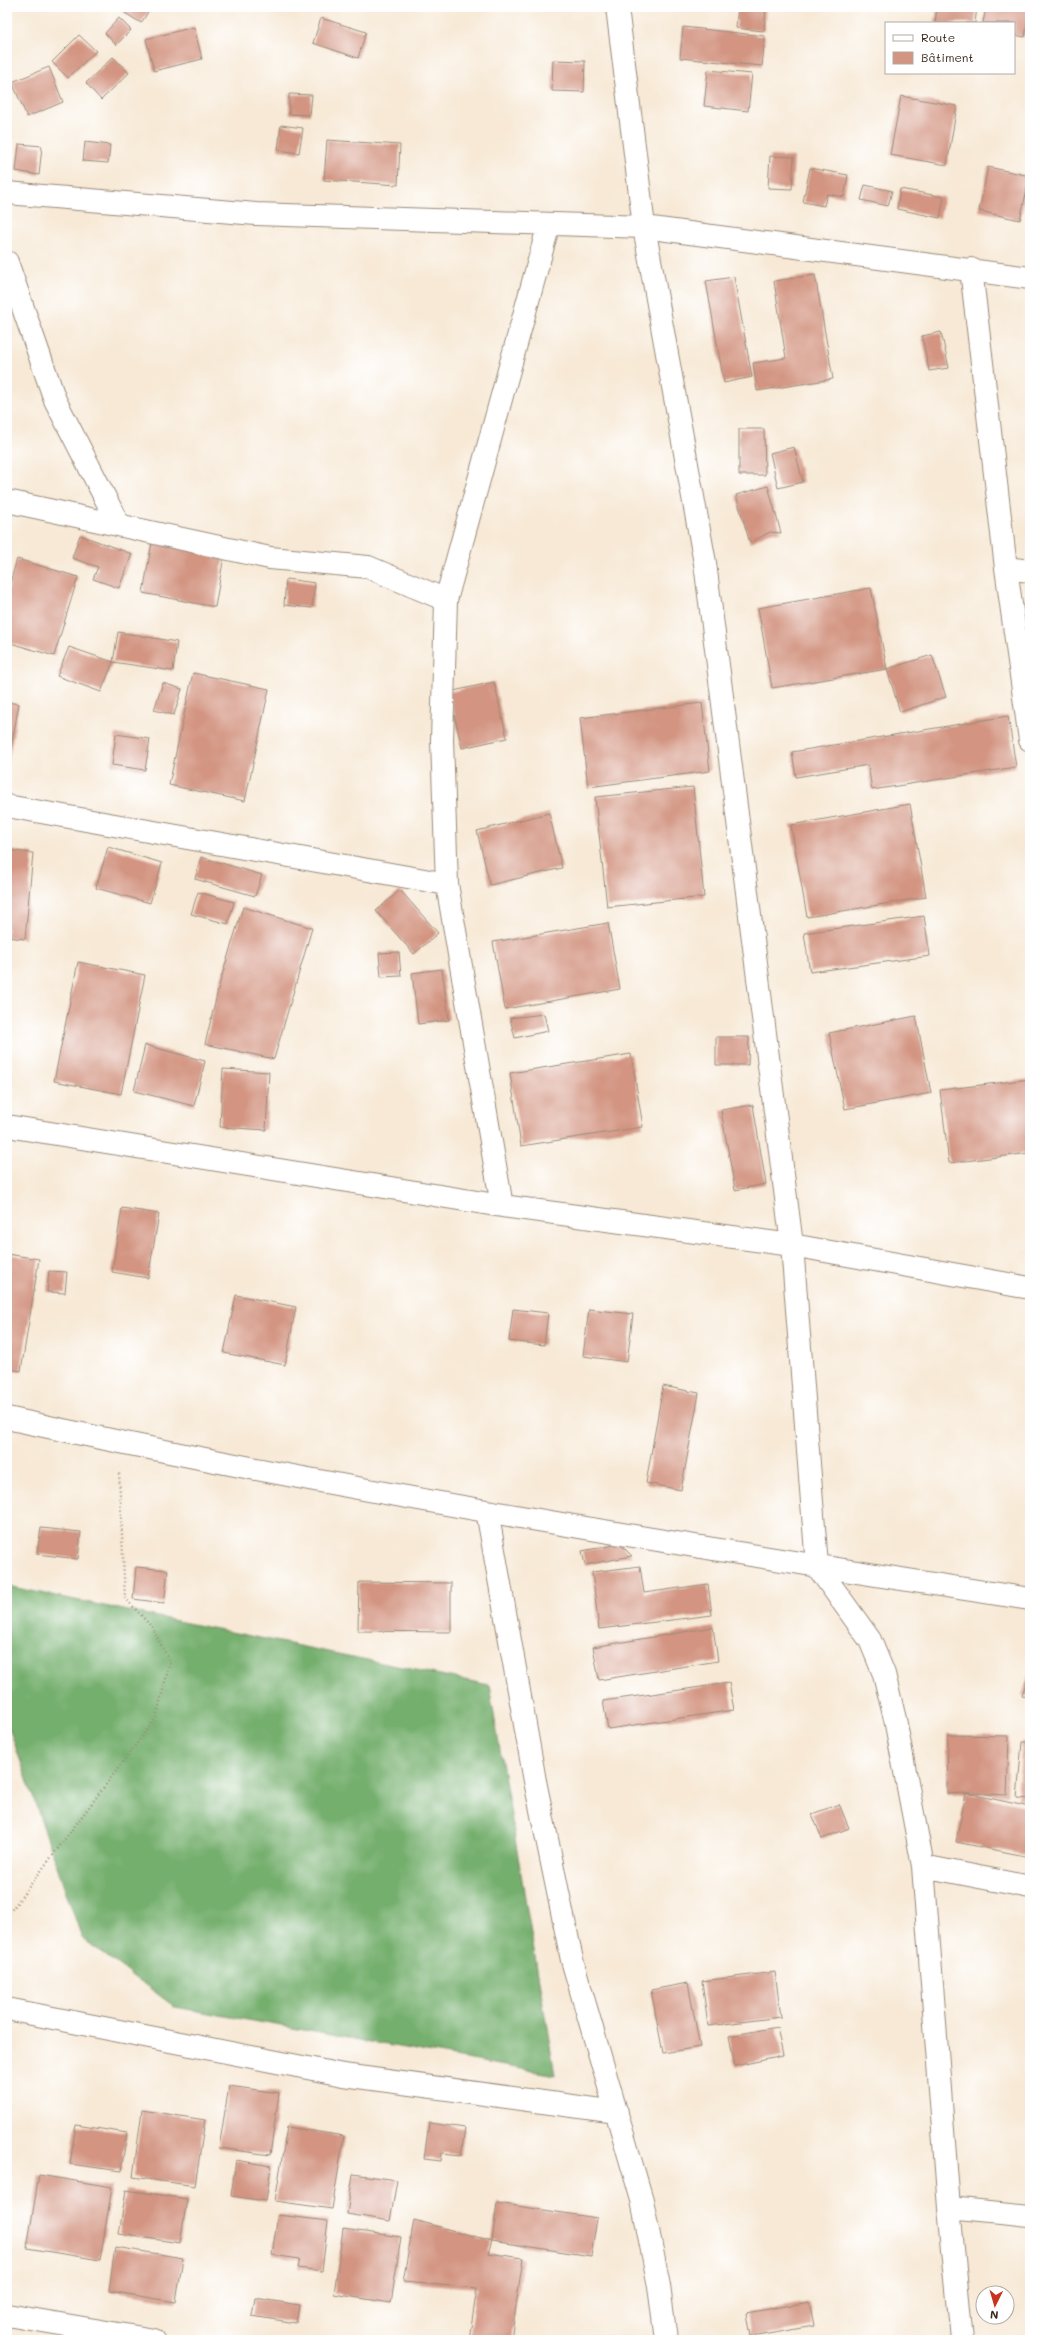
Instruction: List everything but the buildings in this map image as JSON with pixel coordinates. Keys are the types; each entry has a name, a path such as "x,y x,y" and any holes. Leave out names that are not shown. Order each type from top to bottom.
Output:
{"street":[{"path":"617,7 644,227 706,563 792,1245 817,1566 870,1640 884,1674 895,1719 923,1866 949,2208 962,2340"},
{"path":"7,193 256,214 644,227 1030,278"},
{"path":"502,1206 447,884 442,740 446,600 549,224"},
{"path":"7,262 56,400 119,525"},
{"path":"971,269 1006,568 1030,740"},
{"path":"7,501 270,558 368,567 446,600"},
{"path":"1006,568 1030,571"},
{"path":"7,806 447,884"},
{"path":"7,1126 502,1206 792,1245 1030,1288"},
{"path":"7,1418 118,1442 487,1511 817,1566 1030,1599"},
{"path":"487,1511 535,1781 572,1960 642,2200 659,2286 666,2340"},
{"path":"923,1866 1030,1887"},
{"path":"7,2009 343,2075 617,2112"},
{"path":"949,2208 1030,2216"},
{"path":"7,2315 154,2340"}],"path":[{"path":"7,1916 156,1718 170,1662 152,1627 125,1598 118,1442"}],"green space":[{"path":"7,1586 489,1685 555,2075 175,2007 82,1938 7,1722"}]}
